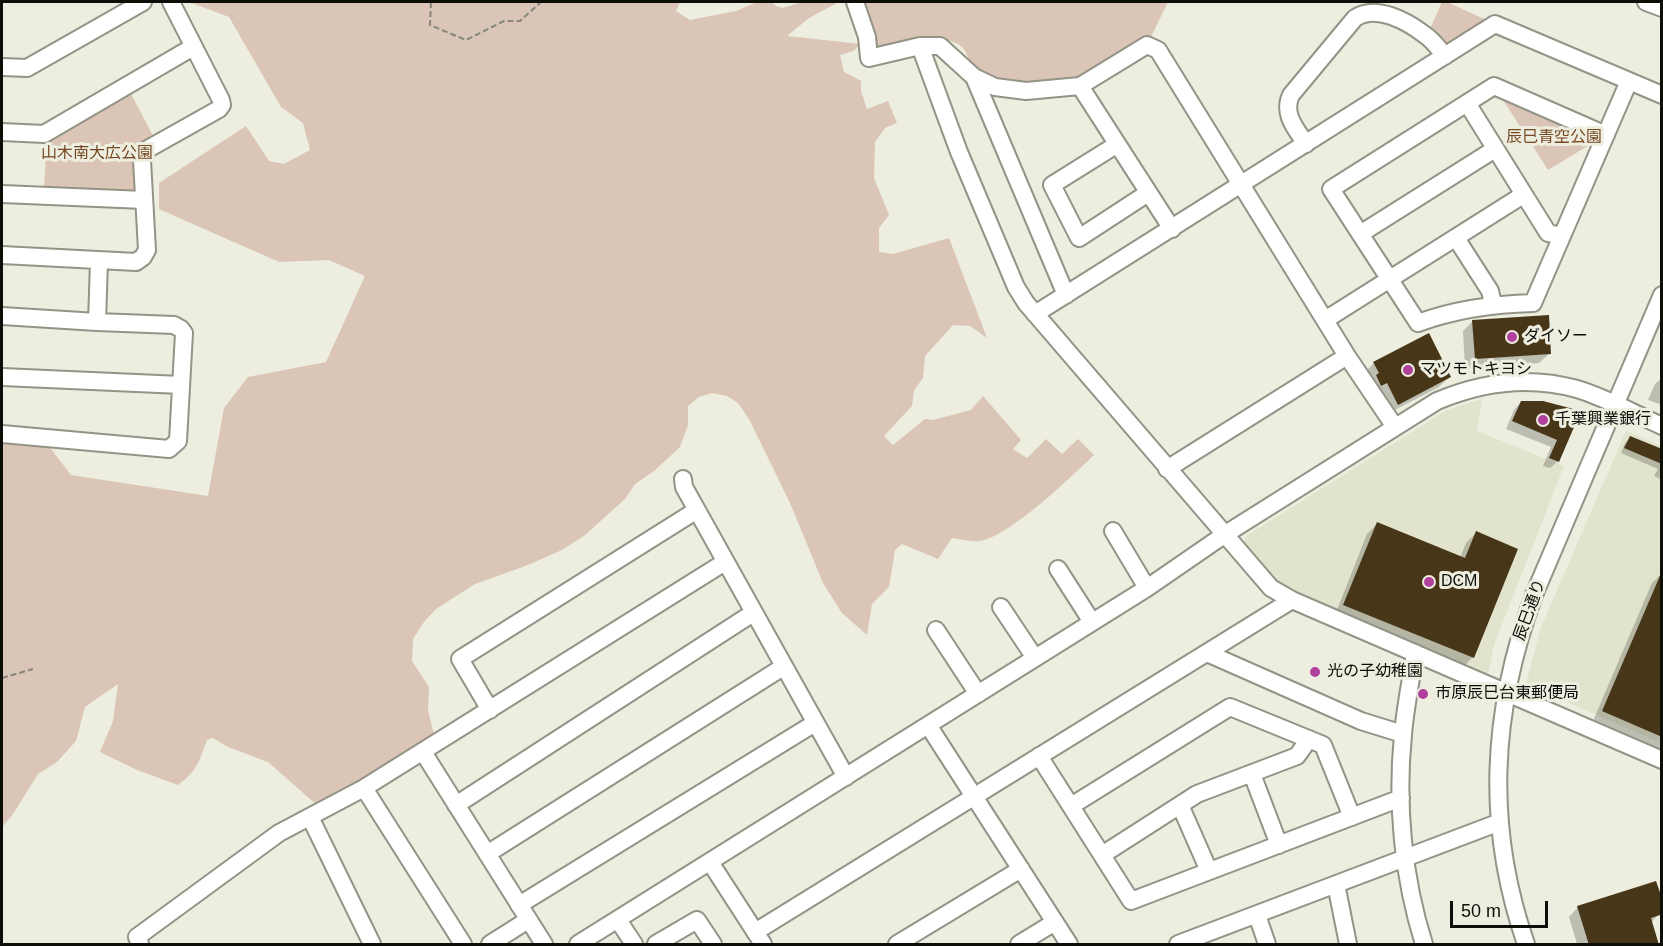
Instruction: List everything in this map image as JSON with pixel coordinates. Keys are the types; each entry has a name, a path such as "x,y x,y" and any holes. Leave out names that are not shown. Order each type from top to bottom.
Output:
{"street":[{"path":"2,67 27,68 143,2"},
{"path":"2,255 136,262 143,257 147,250 142,160 146,150 219,109 222,105 171,2"},
{"path":"855,2 867,37 869,58 920,46 940,46 974,77 995,87 1026,91 1080,86 1147,45 1158,50 1347,356 1395,427"},
{"path":"1646,2 1662,8"},
{"path":"1306,144 1289,117 1288,101 1361,14 1369,12 1397,18 1427,36 1445,56"},
{"path":"1035,314 1495,24 1662,95"},
{"path":"920,46 959,152 1016,287 1035,314 1271,588 1292,600 1662,760"},
{"path":"2,132 44,134 193,47"},
{"path":"974,77 1066,295"},
{"path":"1606,135 1494,86 1331,189 1418,323 1441,314 1493,304 1533,303 1606,135 1629,81"},
{"path":"1080,86 1172,229"},
{"path":"1467,104 1548,234 1562,236"},
{"path":"1116,145 1053,185 1079,238 1148,193"},
{"path":"1360,234 1495,149"},
{"path":"2,194 144,200"},
{"path":"1325,320 1523,195"},
{"path":"1456,238 1490,291 1493,304"},
{"path":"97,322 99,261"},
{"name":"辰巳通り","path":"1526,945 1509,890 1500,822 1497,781 1506,692 1522,627 1534,595 1662,295"},
{"path":"2,316 174,325 184,333 178,441 169,449 2,434"},
{"path":"1167,469 1347,356"},
{"path":"2,377 181,385"},
{"path":"578,945 1147,588 1224,535 1437,401 1474,388 1496,384 1516,382 1566,387 1594,395 1662,426"},
{"path":"683,479 684,487 725,562 846,777"},
{"path":"490,710 460,659 697,510"},
{"path":"1113,531 1147,588"},
{"path":"140,945 137,937 279,833 364,788 725,562"},
{"path":"1058,569 1092,622"},
{"path":"710,862 759,938 974,797 1292,600"},
{"path":"1001,607 1035,658"},
{"path":"456,805 753,613"},
{"path":"936,630 978,694"},
{"path":"1207,653 1361,721 1403,734"},
{"path":"1415,653 1403,734 1401,798 1405,858 1424,945"},
{"path":"487,854 783,667"},
{"path":"1071,806 1230,707 1323,745 1352,817"},
{"path":"519,905 815,723"},
{"path":"928,725 1069,945"},
{"path":"1102,855 1197,794 1297,756 1309,739"},
{"path":"423,752 544,945"},
{"path":"1039,756 1131,901 1401,798"},
{"path":"1252,774 1279,844"},
{"path":"364,788 463,945"},
{"path":"1180,805 1209,871"},
{"path":"310,817 372,945"},
{"path":"1178,945 1500,822"},
{"path":"897,945 1021,869"},
{"path":"1336,884 1348,945"},
{"path":"1257,915 1267,945"},
{"path":"490,945 528,920"},
{"path":"618,920 634,945"},
{"path":"656,945 697,920 713,945"},
{"path":"1019,945 1055,922"}],"path":[{"path":"431,2 430,25 466,40 504,21 520,21 541,2"},
{"path":"2,678 33,669"}],"shaded area":[{"path":"1482,399 1477,431 1564,466 1494,645 1488,675 1284,586 1277,582 1244,543 1246,536 1447,410"},
{"path":"1626,431 1661,446 1661,743 1526,684 1541,627"}],"green space":[{"path":"189,2 680,2 676,11 690,20 736,11 757,2 772,2 783,8 802,2 839,2 809,18 787,36 861,44 853,51 840,55 844,72 861,81 861,91 867,109 888,101 897,123 885,128 875,142 874,178 889,215 879,228 879,252 893,254 949,238 987,338 970,326 953,325 925,356 923,378 914,390 912,406 884,436 893,445 925,419 933,420 971,410 983,396 1021,440 1013,449 1027,458 1046,439 1062,454 1078,439 1094,455 1023,518 992,537 980,541 952,538 938,559 902,544 895,550 889,587 872,604 867,635 842,613 823,583 790,503 749,419 738,403 727,396 712,393 699,397 688,406 688,425 680,447 654,471 635,484 625,499 585,535 562,550 475,584 436,609 424,622 413,639 412,661 429,687 428,710 435,739 318,806 268,762 228,747 213,738 207,740 193,770 178,785 137,770 100,752 113,721 118,684 85,707 76,741 57,762 38,774 2,827 2,443 44,440 71,475 208,496 224,408 248,377 326,362 365,276 329,260 279,262 159,209 159,183 246,126 269,161 284,164 310,150 303,123 281,107 229,17"},
{"path":"859,2 1168,2 1148,43 1078,81 1004,86 972,69 964,49 954,42 932,40 873,51"},
{"path":"1442,2 1447,2 1495,24 1445,56 1427,36"},
{"name":"辰巳青空公園","path":"1494,86 1606,135 1548,170"},
{"name":"山木南大広公園","path":"129,90 153,136 135,147 137,186 130,194 44,188 47,139"}],"building":[{"name":"ダイソー","path":"1549,315 1551,354 1475,359 1472,320"},
{"path":"1429,333 1451,377 1398,405 1387,383 1381,386 1376,375 1379,373 1373,362"},
{"path":"1521,401 1543,401 1581,411 1559,462 1549,458 1557,440 1512,421"},
{"path":"1630,436 1662,449 1662,464 1624,448"},
{"name":"DCM","path":"1377,522 1465,558 1476,531 1518,549 1474,658 1343,605"},
{"path":"1662,571 1662,737 1602,711"},
{"path":"1656,881 1662,898 1660,915 1651,918 1659,945 1589,945 1577,906"}],"place":[{"name":"ダイソー","path":"1512,337"},
{"name":"マツモトキヨシ","path":"1408,370"},
{"name":"千葉興業銀行","path":"1543,420"},
{"name":"DCM","path":"1429,582"},
{"name":"光の子幼稚園","path":"1315,672"},
{"name":"市原辰巳台東郵便局","path":"1423,694"}]}
